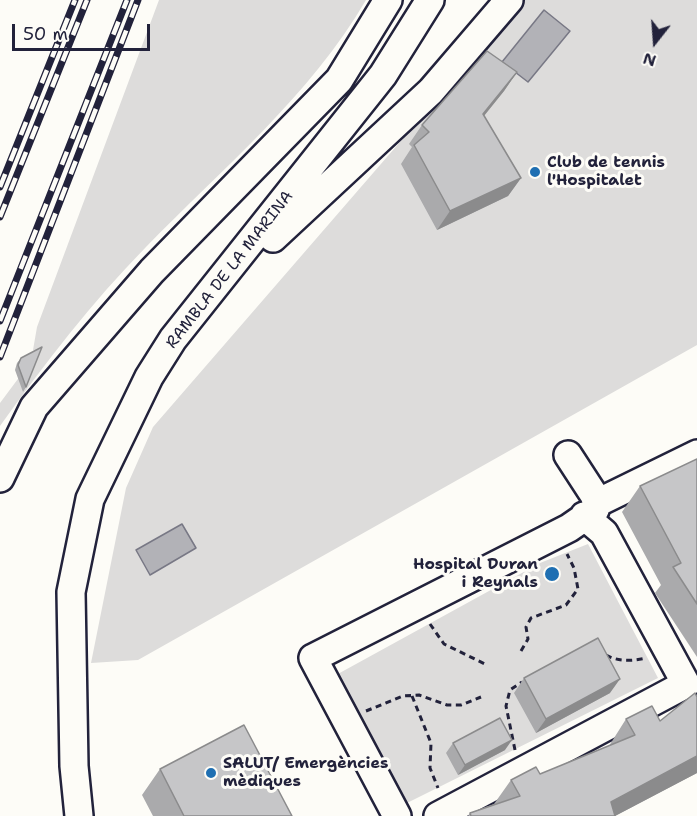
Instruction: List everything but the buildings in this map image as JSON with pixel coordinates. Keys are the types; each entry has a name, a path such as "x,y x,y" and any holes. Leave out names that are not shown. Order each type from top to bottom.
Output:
{"street":[{"path":"0,478 34,407 152,271 339,80 388,0"},
{"name":"RAMBLA DE LA MARINA","path":"80,816 74,766 72,592 90,499 150,377 173,339 382,75 430,0"},
{"path":"173,339 298,213 431,91 509,0"},
{"path":"397,816 313,658 570,528 590,509 697,454"},
{"path":"438,816 686,684 572,479 571,463"}],"path":[{"path":"521,651 528,639 526,627 531,618 566,605 578,589 574,568 567,552"},
{"path":"429,624 444,644 487,664"},
{"path":"597,651 613,659 648,658"},
{"path":"514,750 506,706 510,690 526,679"},
{"path":"357,715 403,696 419,695 447,705 461,705 481,697"},
{"path":"411,696 431,743 430,768 438,788"}],"shaded area":[{"path":"159,0 366,0 344,35 292,100 107,289 52,356 0,426 0,403 38,352 33,350 37,327"},
{"name":"Club de tennis l'Hospitalet","path":"523,0 697,0 697,345 138,660 91,663 126,488 153,427"},
{"path":"544,10 570,31 528,82 502,62"},
{"path":"182,524 196,548 150,575 136,550"},
{"path":"588,544 658,678 407,803 336,675 540,563"}],"railway":[{"path":"0,187 75,0"},
{"path":"0,217 87,0"},
{"path":"0,321 127,0"},
{"path":"0,357 138,0"}],"place":[{"name":"Club de tennis l'Hospitalet","path":"535,172"},
{"name":"Hospital Duran i Reynals","path":"552,574"},
{"name":"SALUT/ Emergències mèdiques","path":"211,773"}]}
